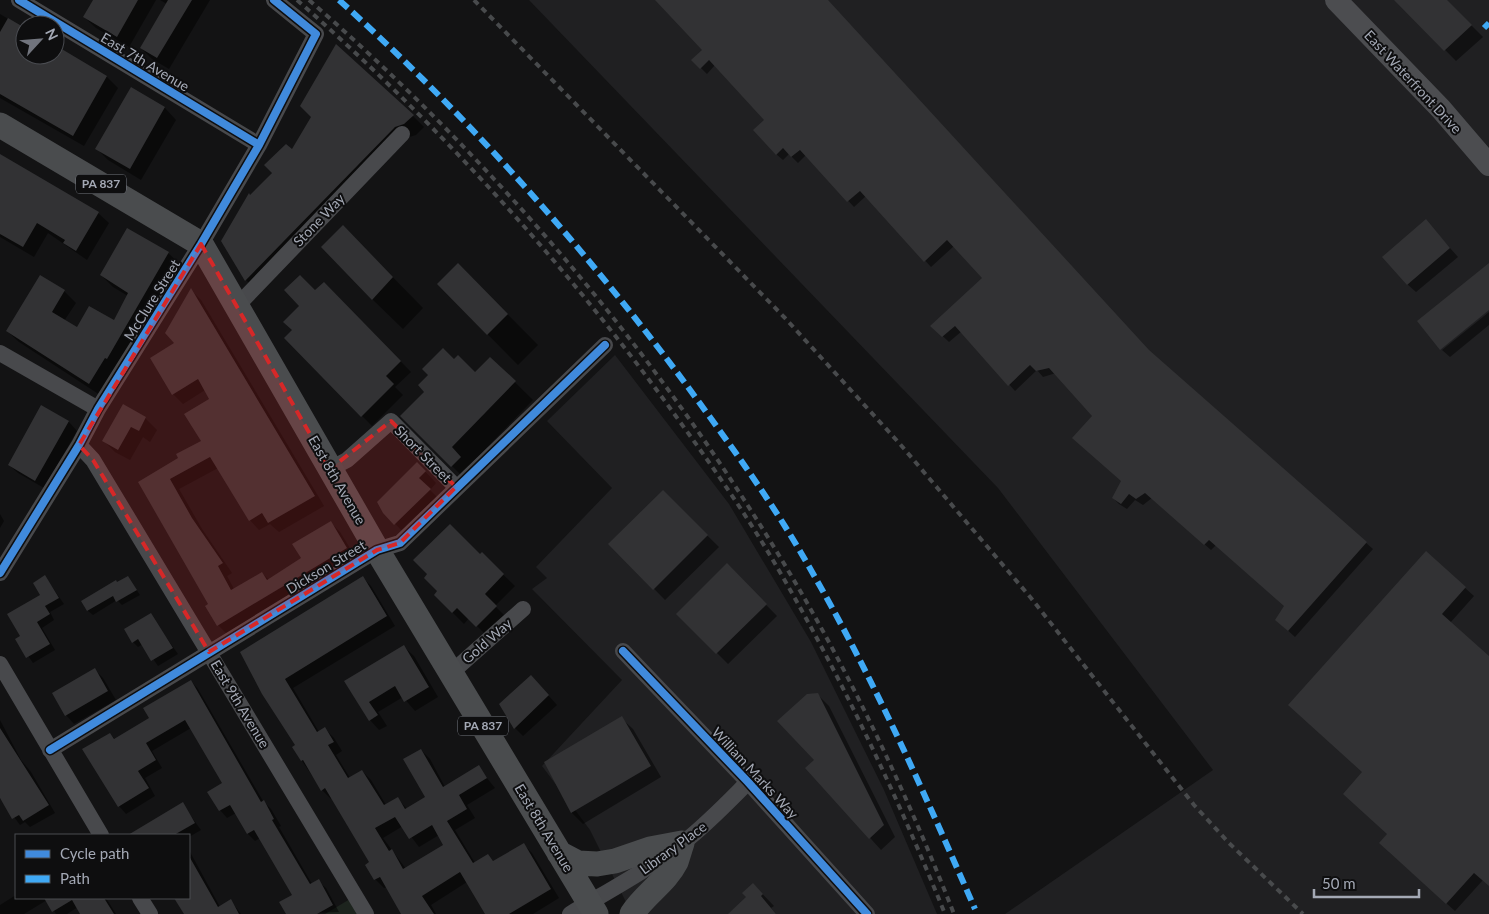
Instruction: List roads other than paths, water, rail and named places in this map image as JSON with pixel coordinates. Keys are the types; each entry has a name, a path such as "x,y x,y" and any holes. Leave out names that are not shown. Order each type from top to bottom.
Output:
{"main road":[{"name":"East 8th Avenue","path":"0,125 201,244 377,550 559,853 585,910"},
{"path":"559,853 578,863 597,864 615,861 650,848 682,843 675,863 643,897 632,914"}],"street":[{"name":"East 7th Avenue","path":"19,0 259,145"},
{"name":"McClure Street","path":"0,573 79,445 98,409 201,244 259,145 316,34 274,0"},
{"name":"East Waterfront Drive","path":"1336,0 1442,109 1489,165"},
{"name":"Stone Way","path":"237,306 402,134"},
{"name":"Dickson Street","path":"50,750 377,550 400,544 456,487 604,345"},
{"path":"0,353 98,409"},
{"name":"Short Street","path":"330,469 347,460 391,421 456,487"},
{"name":"East 9th Avenue","path":"79,445 93,460 366,914"},
{"name":"Gold Way","path":"451,673 523,609"},
{"name":"William Marks Way","path":"623,650 748,782 867,914"},
{"path":"0,664 100,834"},
{"name":"Library Place","path":"585,910 682,843 709,821 748,782"},
{"path":"141,899 150,914"}],"railway":[{"path":"297,0 400,96 498,197 589,303 701,451 763,543 822,647 887,779 945,914"},
{"path":"309,0 379,63 446,129 511,198 573,269 633,343 689,419 742,497 792,577 838,658 900,785 954,914"},
{"path":"474,0 785,318 900,444 1031,598 1194,805 1229,843 1303,914"}]}
